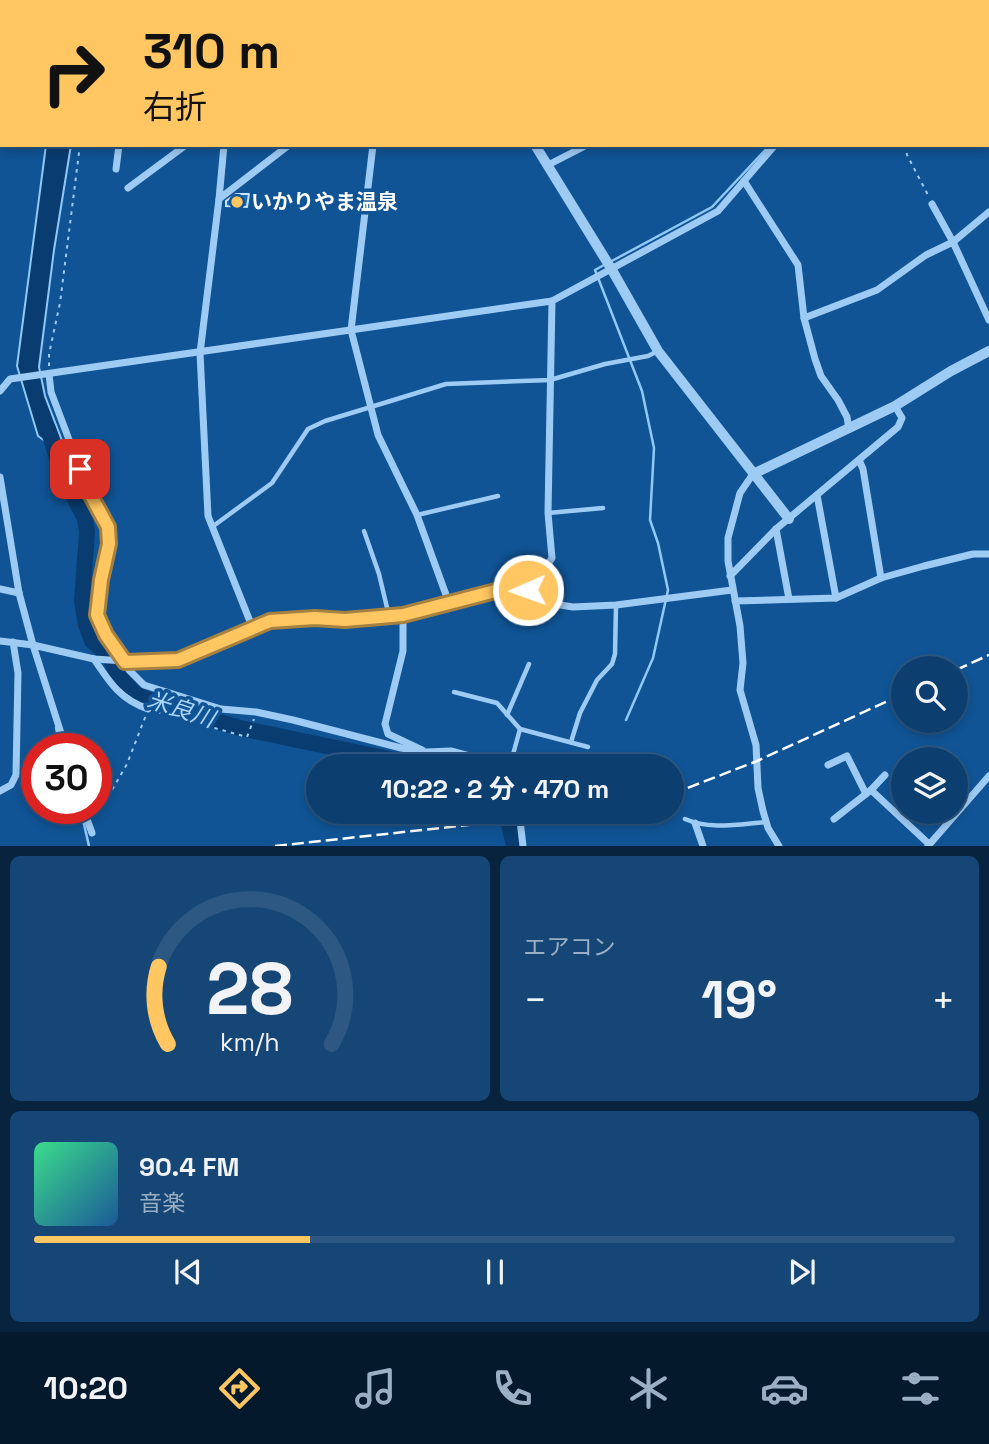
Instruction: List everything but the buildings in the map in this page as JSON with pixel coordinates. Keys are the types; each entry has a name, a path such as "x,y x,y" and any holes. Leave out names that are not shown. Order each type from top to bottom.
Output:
{"street":[{"path":"116,169 119,147"},
{"path":"128,188 183,147"},
{"path":"224,147 200,353 208,516 253,629"},
{"path":"219,200 286,147"},
{"path":"373,147 351,330 369,406 387,454 417,515 449,603"},
{"path":"536,147 658,351 789,519"},
{"path":"548,165 583,147"},
{"path":"0,391 10,379 552,301 718,211 772,147"},
{"path":"744,181 798,265 804,318 821,376 838,400 849,429"},
{"path":"932,204 989,320"},
{"path":"804,318 870,294 926,255 953,242 989,212"},
{"path":"528,590 535,570 548,564 552,558 548,513 552,301"},
{"path":"779,845 766,822 758,788 756,745 740,690 743,663 740,626 728,561 728,538 740,493 753,474 895,406 989,351"},
{"path":"49,374 51,392 88,490 108,527 109,544 97,615 106,635 134,677 144,685 221,709 256,712 315,725 376,743 426,752 451,751 462,754"},
{"path":"730,576 776,529 898,428 902,418 895,406"},
{"path":"859,460 863,469 881,578"},
{"path":"0,477 19,593 61,733"},
{"path":"817,495 836,598"},
{"path":"776,529 789,599"},
{"path":"735,601 836,598 881,578 945,560 973,554 989,554"},
{"path":"0,641 33,645 94,659 125,662 178,660 270,621 403,615 515,586 528,590 548,603 573,607 616,606 732,590"},
{"path":"0,589 19,593"},
{"path":"403,615 403,651 385,724 388,734 426,752"},
{"path":"0,791 11,785 16,775 18,673 13,642"},
{"path":"94,659 130,703 148,709"},
{"path":"828,765 847,756 869,792 929,845 989,776"},
{"path":"834,819 886,775"},
{"path":"695,823 703,845"},
{"path":"89,824 92,833"},
{"path":"520,824 523,845"}],"lane":[{"path":"211,527 272,483 308,429 325,421 446,384 550,380 605,364 648,356 658,351"},
{"path":"417,515 498,496"},
{"path":"548,513 603,508"},
{"path":"364,530 389,616"},
{"path":"571,742 580,713 597,680 612,664 615,654 616,606"},
{"path":"507,715 529,664"},
{"path":"454,692 497,703 520,729 588,747"},
{"path":"513,754 520,729"},
{"path":"16,775 21,773"},
{"path":"685,819 695,823 723,825 766,822"}],"path":[{"path":"49,374 49,354 57,323 80,147"},
{"path":"907,147 907,155 932,204"},
{"path":"112,790 127,764 148,709 247,737 256,712"}],"water":[{"path":"46,147 71,147 39,367 45,396 69,459 38,436 17,366"}],"waterway":[{"path":"610,262 712,207 768,147"},
{"path":"604,265 595,270 642,391 654,448 650,520 668,590 653,658 626,720"},
{"name":"米良川","path":"48,429 61,471 85,519 87,532 82,601 86,625 92,641 110,656 117,674 135,694 161,705 240,728 365,754"},
{"path":"56,728 57,733"},
{"path":"84,824 89,846"},
{"name":"米良川","path":"509,824 514,846"}],"railway":[{"path":"968,665 989,655"},
{"path":"684,789 757,761 891,700"},
{"path":"275,846 478,824"}],"place":[{"name":"いかりやま温泉","path":"237,202"}],"route":[{"path":"80,469 108,527 107,561 101,580 97,615 106,635 125,662 178,660 270,621 315,618 345,620 403,615 515,586 528,590"}]}
